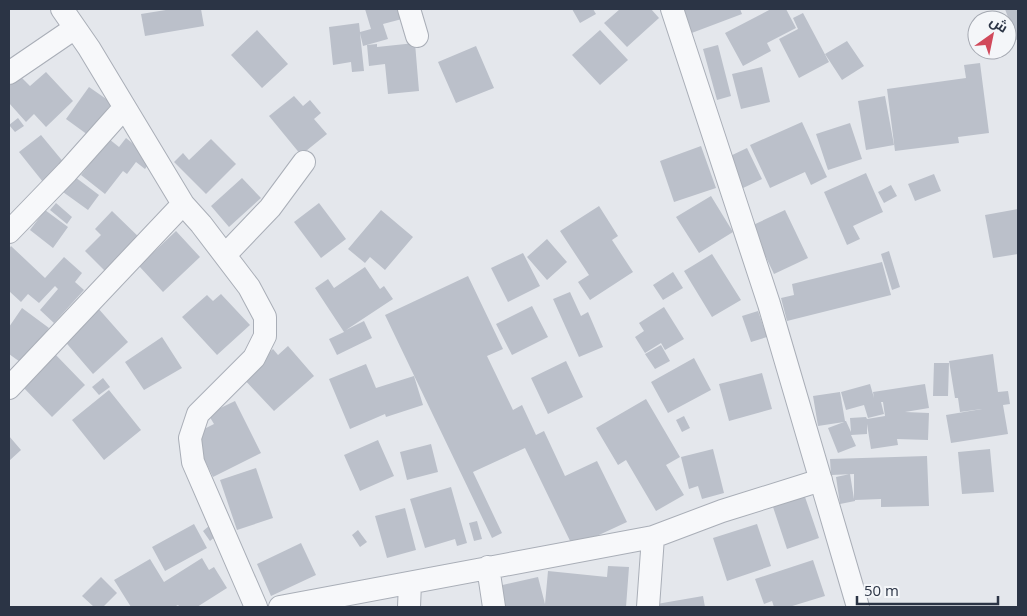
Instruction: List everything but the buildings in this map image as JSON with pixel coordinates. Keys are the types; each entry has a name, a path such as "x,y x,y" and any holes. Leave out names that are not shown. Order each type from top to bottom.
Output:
{"street":[{"path":"62,9 183,204 249,287 265,317 265,336 254,358 198,414 190,438 193,462 256,607"},
{"path":"409,9 417,36"},
{"path":"672,9 769,304 858,607"},
{"path":"9,73 75,28"},
{"path":"9,232 67,172 124,108"},
{"path":"225,255 270,208 304,162"},
{"path":"9,388 183,204"},
{"path":"280,607 653,537 722,511 821,480"},
{"path":"648,607 653,537"},
{"path":"488,567 494,607"},
{"path":"409,607 410,583"}]}
